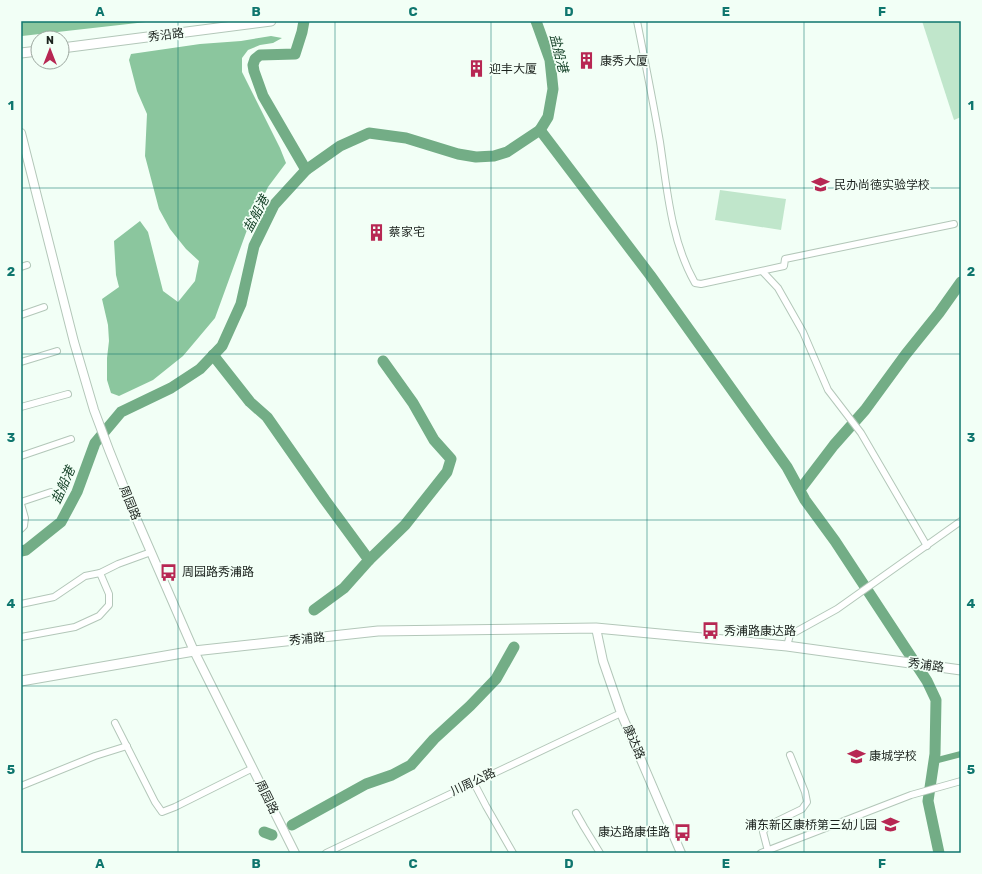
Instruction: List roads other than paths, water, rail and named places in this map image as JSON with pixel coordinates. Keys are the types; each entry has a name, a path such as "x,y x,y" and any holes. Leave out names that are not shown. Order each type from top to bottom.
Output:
{"main road":[{"name":"秀沿路","path":"70,47 271,21"},
{"name":"秀浦路","path":"21,681 194,651 378,631 596,628 787,646 961,670"}],"street":[{"path":"637,21 674,225 688,271 695,284 763,272 784,266 785,258 954,224"},
{"name":"周园路","path":"21,133 74,342 94,410 109,450 194,651 295,853"},
{"path":"763,272 778,288 803,332 828,390 861,433 927,546"},
{"path":"21,315 44,307"},
{"path":"21,362 57,351"},
{"path":"21,408 68,394"},
{"path":"21,456 71,440"},
{"path":"21,528 24,526 25,518 21,503 51,492"},
{"path":"787,646 790,635 837,609 961,521"},
{"path":"21,604 54,597 85,576 100,573 118,564 151,552"},
{"path":"21,637 75,627 99,616 109,605 109,594 100,573"},
{"name":"康达路","path":"596,628 603,661 621,713 681,853"},
{"name":"川周公路","path":"326,853 621,713"},
{"path":"115,723 128,746 155,802 162,812 253,768"},
{"path":"21,786 95,756 128,746"},
{"path":"790,755 805,792 807,802 802,809 765,828 763,832 765,852 911,795 961,781"},
{"path":"474,783 513,853"},
{"path":"576,813 600,853"}],"waterway":[{"path":"304,21 295,54 260,55 255,59 253,65 263,96 306,170"},
{"name":"盐船港","path":"21,551 26,550 61,522 77,492 95,443 121,412 171,388 200,369 222,346 241,304 254,246 274,205 306,170 340,146 369,133 406,138 458,154 476,157 494,156 507,152 540,130 548,117 553,89 550,60 536,21"},
{"path":"540,130 650,275 787,467 805,500 835,541 927,681 936,700 935,754 928,801 939,853"},
{"path":"802,487 834,445 865,410 961,282"},
{"path":"213,355 250,402 267,417 369,560"},
{"path":"314,610 344,588 369,560 405,525 447,472 451,459 434,440 413,403 383,361"},
{"path":"292,825 366,784 392,775 411,765 434,739 470,706 496,679 514,647"},
{"path":"934,761 961,754"},
{"path":"264,832 272,835"}],"place":[{"name":"康秀大厦","path":"587,61"},
{"name":"迎丰大厦","path":"476,69"},
{"name":"民办尚徳实验学校","path":"821,185"},
{"name":"蔡家宅","path":"376,232"},
{"name":"周园路秀浦路","path":"169,572"},
{"name":"秀浦路康达路","path":"711,631"},
{"name":"康城学校","path":"856,756"},
{"name":"浦东新区康桥第三幼儿园","path":"890,825"},
{"name":"康达路康佳路","path":"683,832"}]}
